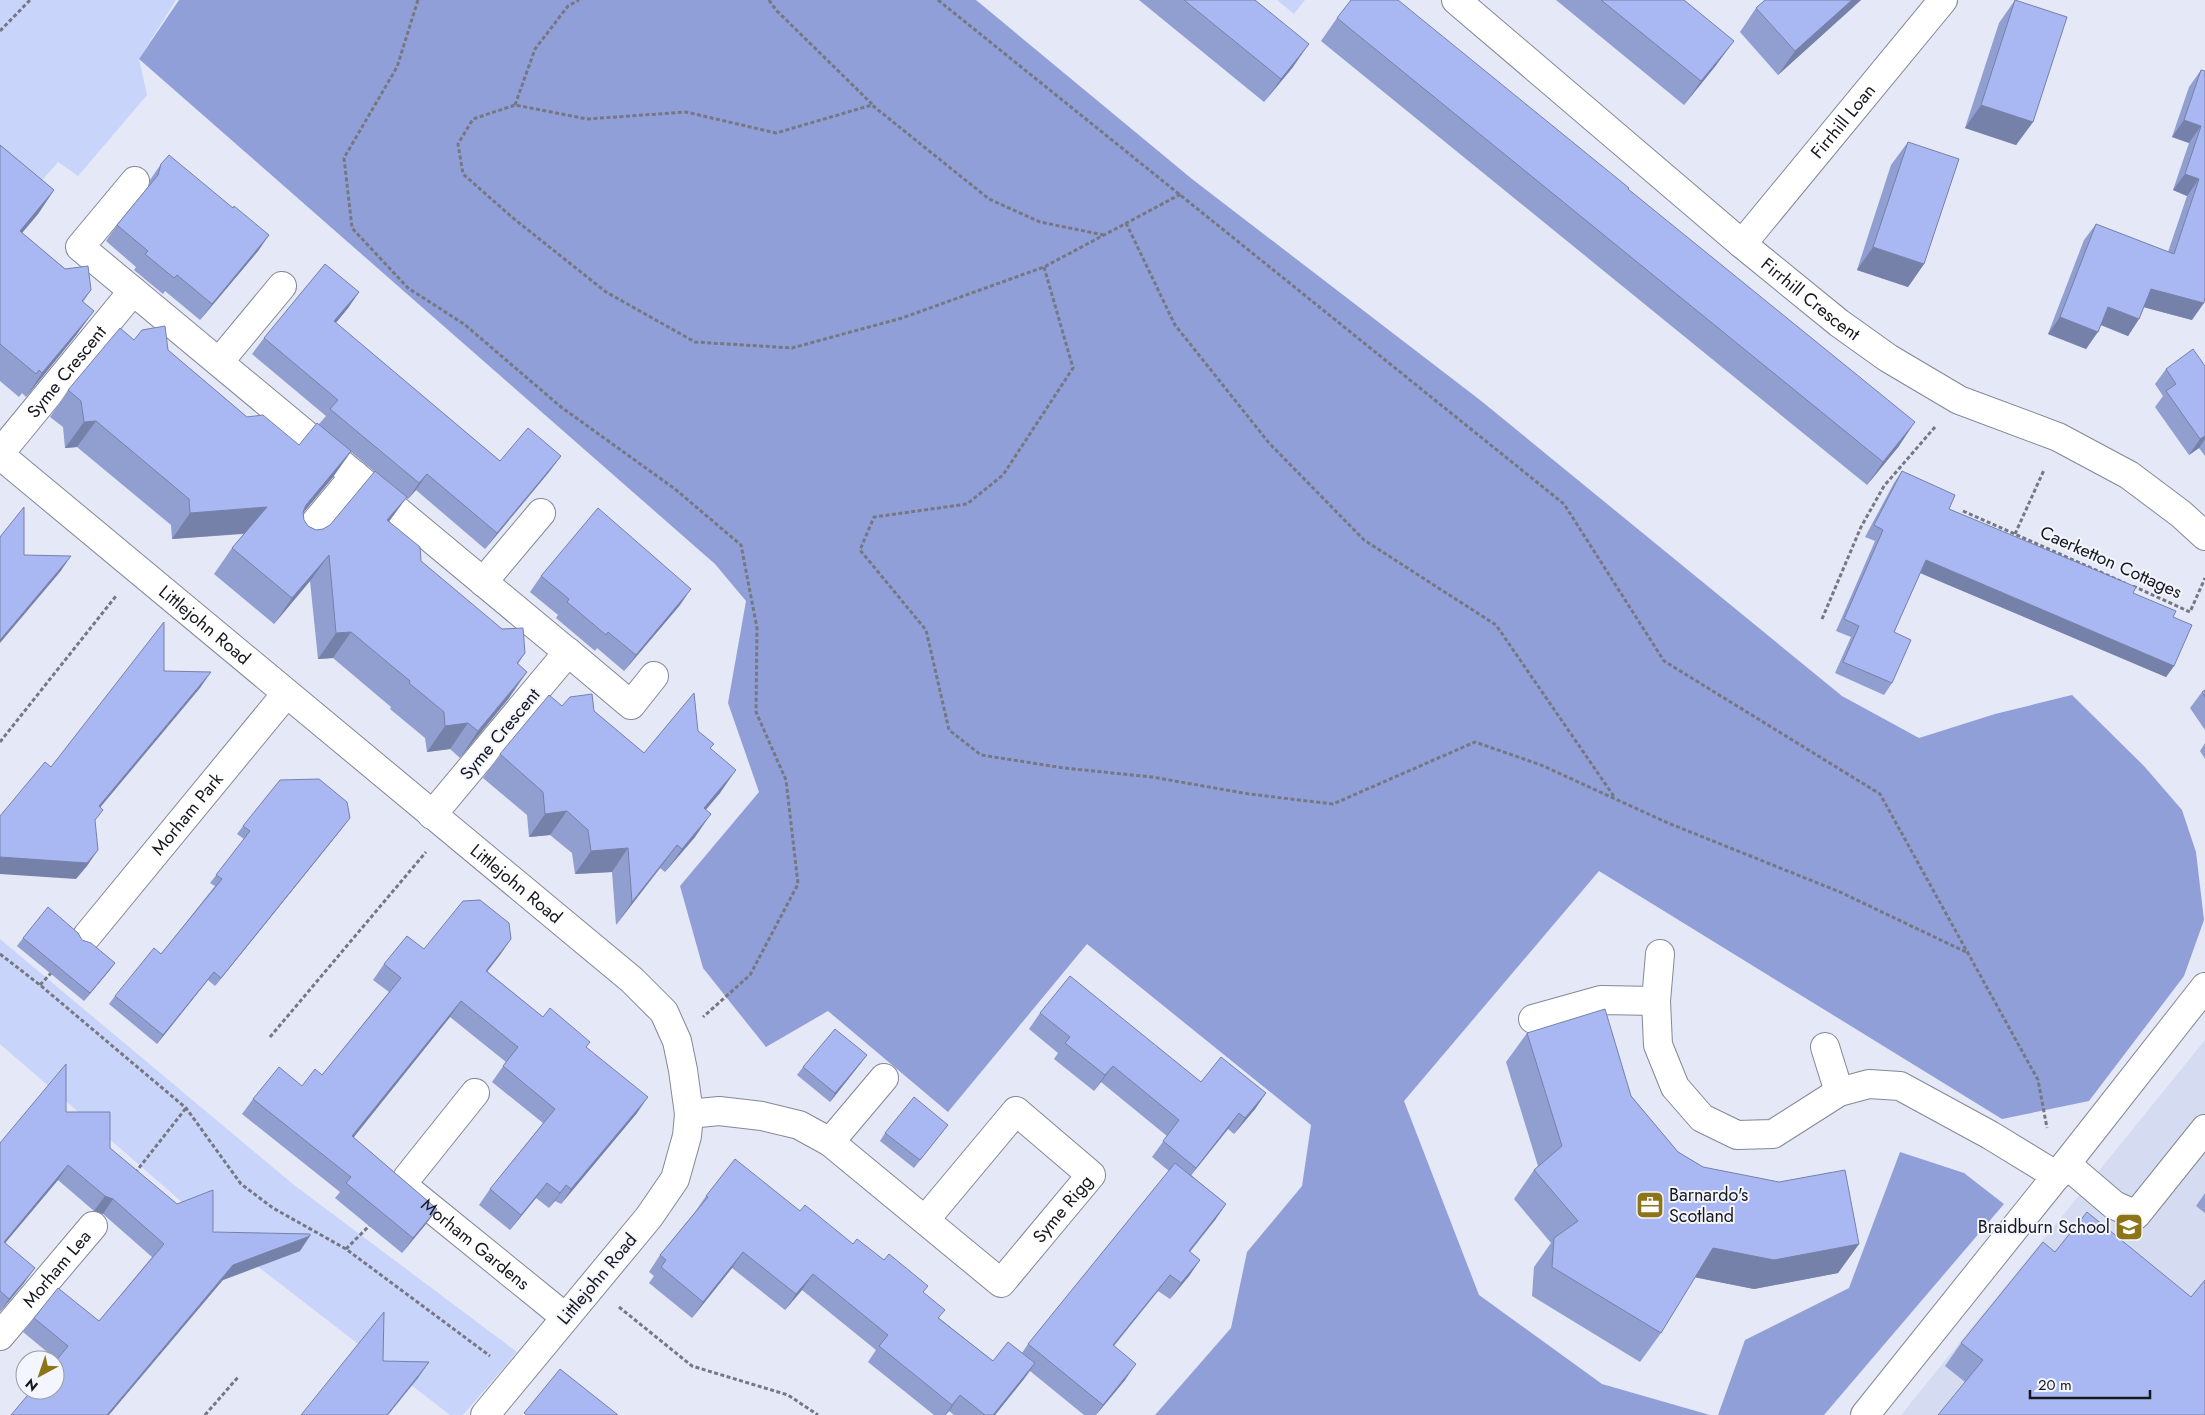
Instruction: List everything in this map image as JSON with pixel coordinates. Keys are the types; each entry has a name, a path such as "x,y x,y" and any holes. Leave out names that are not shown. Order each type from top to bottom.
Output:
{"street":[{"name":"Firrhill Crescent","path":"1456,0 1742,244 1846,328 1888,358 1959,400 2058,437 2128,475 2181,514 2205,536"},
{"name":"Firrhill Loan","path":"1742,244 1943,0"},
{"path":"135,181 80,247 631,705 654,676"},
{"path":"219,362 282,286"},
{"name":"Syme Crescent","path":"0,454 133,291"},
{"name":"Littlejohn Road","path":"0,454 137,570 632,980 664,1012 677,1041 684,1070 689,1114 687,1136 675,1179 649,1217 484,1415"},
{"path":"300,541 355,476"},
{"path":"483,582 541,513"},
{"name":"Syme Crescent","path":"440,821 568,652"},
{"name":"Morham Park","path":"87,936 286,694"},
{"path":"1660,954 1656,1001 1658,1045 1675,1087 1702,1118 1737,1135 1773,1134 1839,1092 1869,1084 1900,1086 1990,1135 2062,1170 2114,1205 2136,1215 2205,1129"},
{"path":"1865,1415 2062,1170 2205,987"},
{"path":"1533,1019 1601,1000 1656,1001"},
{"path":"1825,1047 1839,1092"},
{"path":"830,1142 884,1078"},
{"name":"Morham Gardens","path":"476,1093 407,1178 406,1188 565,1317"},
{"name":"Syme Rigg","path":"689,1114 719,1110 762,1116 799,1125 830,1142 1001,1283 1091,1175 1016,1111 925,1220"},
{"name":"Morham Lea","path":"0,1336 93,1226"}],"path":[{"path":"0,31 30,0"},
{"path":"418,0 397,67 344,158 352,228 408,288 464,324 561,408 675,489 741,545 756,628 756,712 786,780 798,884 750,975 677,1041"},
{"path":"516,105 535,49 568,6 579,0"},
{"path":"769,0 776,10 872,105 989,199 1040,222 1104,235"},
{"path":"938,0 1564,504 1664,661 1880,794 2038,1080 2062,1170"},
{"path":"872,105 776,133 686,112 587,119 516,105 473,119 458,144 462,174 513,218 606,292 695,342 792,348 902,318 1044,267 1181,194"},
{"path":"1126,224 1175,325 1269,443 1364,540 1496,624 1616,799"},
{"path":"1044,267 1073,368 1003,475 967,504 874,517 860,550 926,630 949,730 981,755 1064,768 1152,777 1249,794 1333,804 1474,742 1541,765 1668,823 1840,892 1968,953"},
{"path":"1822,619 1861,527 1884,486 1959,400"},
{"name":"Caerketton Cottages","path":"2015,534 2058,437"},
{"name":"Caerketton Cottages","path":"1963,511 2190,612 2205,578"},
{"path":"0,742 137,570"},
{"path":"270,1038 440,821"},
{"path":"0,954 40,985 186,1108 241,1184 273,1208 346,1249 516,1376"},
{"path":"134,1174 186,1108"},
{"path":"346,1249 406,1188"},
{"path":"592,1285 692,1366 788,1395 818,1415"},
{"path":"206,1415 239,1376"}],"shaded area":[{"path":"0,0 176,0 139,59 147,95 78,176 58,162 25,200 0,179"},
{"path":"179,0 976,0 1192,179 1480,400 1842,696 1919,738 1995,714 2072,695 2144,766 2182,810 2196,852 2204,920 2184,976 2089,1101 2002,1119 1599,871 1404,1101 1479,1295 1602,1384 1710,1415 1155,1415 1231,1328 1247,1252 1302,1186 1311,1125 1087,944 948,1112 828,1011 766,1047 703,968 680,886 759,792 728,703 746,601 715,564 139,59"},
{"path":"1277,0 1305,0 1294,14"},
{"path":"0,939 294,1185 517,1352 463,1415 450,1415 243,1255 0,1044"},
{"name":"Braidburn School","path":"2205,1040 2205,1415 1901,1415"},
{"path":"1900,1152 1964,1173 2004,1204 1824,1415 1718,1415 1745,1340 1849,1288"}],"building":[{"path":"1184,0 1255,0 1309,44 1281,79"},
{"path":"1351,0 1398,0 1915,422 1883,462 1337,18"},
{"path":"1601,0 1684,0 1734,41 1701,81"},
{"path":"1765,0 1852,0 1795,51 1756,8"},
{"path":"2015,0 2067,17 2033,122 1981,105"},
{"path":"2201,70 2205,71 2204,303 2151,289 2139,319 2108,307 2098,332 2060,317 2096,224 2174,254 2199,179 2185,174 2201,126 2184,120"},
{"path":"1908,142 1959,159 1924,264 1873,247"},
{"path":"0,145 54,190 20,231 65,269 88,266 91,290 82,301 94,311 42,373 39,370 36,374 0,344"},
{"path":"169,155 269,235 212,304 177,275 174,278 145,254 148,251 117,225 158,175 161,164"},
{"path":"325,264 359,292 334,321 500,461 528,428 561,456 497,533 427,474 419,483 330,409 338,400 264,338"},
{"path":"165,326 168,350 247,417 263,415 299,445 317,423 351,451 306,505 303,512 304,520 308,526 316,530 330,525 375,471 407,497 387,520 420,547 421,561 502,629 523,628 525,653 517,663 527,672 478,731 468,723 445,726 444,712 409,683 410,681 351,632 336,633 329,555 292,598 232,548 267,507 190,513 189,499 96,421 84,422 81,401 68,390 120,328 134,340 142,330"},
{"path":"2193,349 2205,366 2205,436 2200,439 2166,391 2176,384 2166,369"},
{"path":"1902,471 1955,495 1949,509 2136,587 2133,593 2176,611 2173,617 2192,625 2174,666 1926,560 1894,632 1911,640 1892,683 1843,662 1859,626 1844,619 1883,530 1874,525"},
{"path":"24,507 24,555 71,556 0,640 0,537"},
{"path":"598,508 691,589 636,655 608,632 606,635 567,602 569,599 541,576"},
{"path":"164,622 164,671 211,672 99,806 103,810 95,820 98,850 87,863 0,857 0,816 45,762 51,767"},
{"path":"694,693 698,731 714,744 710,748 736,770 704,808 711,814 682,849 677,845 632,902 628,848 591,851 588,830 567,811 545,814 543,792 500,754 549,695 562,706 570,697 592,694 594,711 644,753"},
{"path":"319,779 347,802 350,818 221,978 214,972 163,1035 115,996 154,948 161,954 222,879 216,875 250,831 243,826 280,780"},
{"path":"480,900 509,923 511,939 486,971 543,1017 550,1008 590,1042 586,1047 648,1097 571,1189 566,1185 560,1193 547,1183 521,1215 490,1189 555,1109 503,1066 518,1047 461,1001 352,1136 437,1209 413,1238 346,1183 351,1177 253,1099 279,1067 302,1086 315,1069 322,1075 401,978 384,964 407,936 424,949 463,901"},
{"path":"48,907 78,933 82,940 91,943 115,963 90,993 23,938"},
{"path":"1070,976 1201,1082 1221,1057 1266,1093 1245,1118 1239,1113 1196,1168 1163,1141 1179,1120 1113,1066 1105,1075 1065,1043 1070,1037 1040,1013"},
{"name":"Barnardo's Scotland","path":"1605,1009 1631,1096 1678,1152 1703,1167 1779,1182 1845,1170 1859,1244 1774,1260 1713,1248 1661,1333 1552,1267 1554,1238 1578,1221 1534,1170 1562,1146 1527,1033"},
{"path":"835,1029 867,1055 835,1093 803,1067"},
{"path":"66,1064 66,1112 110,1112 110,1148 177,1204 213,1190 213,1232 310,1234 310,1236 233,1265 107,1415 11,1415 24,1400 65,1400 65,1350 68,1346 34,1318 58,1288 99,1321 164,1244 113,1199 105,1196 68,1165 4,1242 35,1268 9,1299 0,1291 0,1143"},
{"path":"914,1097 948,1125 920,1160 885,1133"},
{"path":"735,1159 800,1211 805,1205 853,1244 857,1239 884,1260 889,1254 928,1286 923,1292 945,1310 938,1318 993,1361 1008,1342 1035,1363 993,1415 985,1415 960,1395 952,1405 879,1346 888,1335 813,1274 796,1294 743,1252 703,1302 661,1267 666,1260 660,1255 708,1197 706,1196"},
{"path":"1175,1163 1226,1204 1189,1251 1200,1260 1181,1283 1170,1275 1113,1345 1136,1364 1103,1405 1028,1344"},
{"name":"Braidburn School","path":"2087,1212 2191,1297 2205,1280 2205,1415 1938,1415 1983,1360 1961,1343 2043,1242 2055,1252"},
{"path":"384,1312 383,1361 429,1362 387,1415 301,1415"},
{"path":"560,1369 618,1415 527,1415 524,1413"}],"place":[{"name":"Barnardo's Scotland","path":"1650,1205"},
{"name":"Braidburn School","path":"2129,1227"}]}
